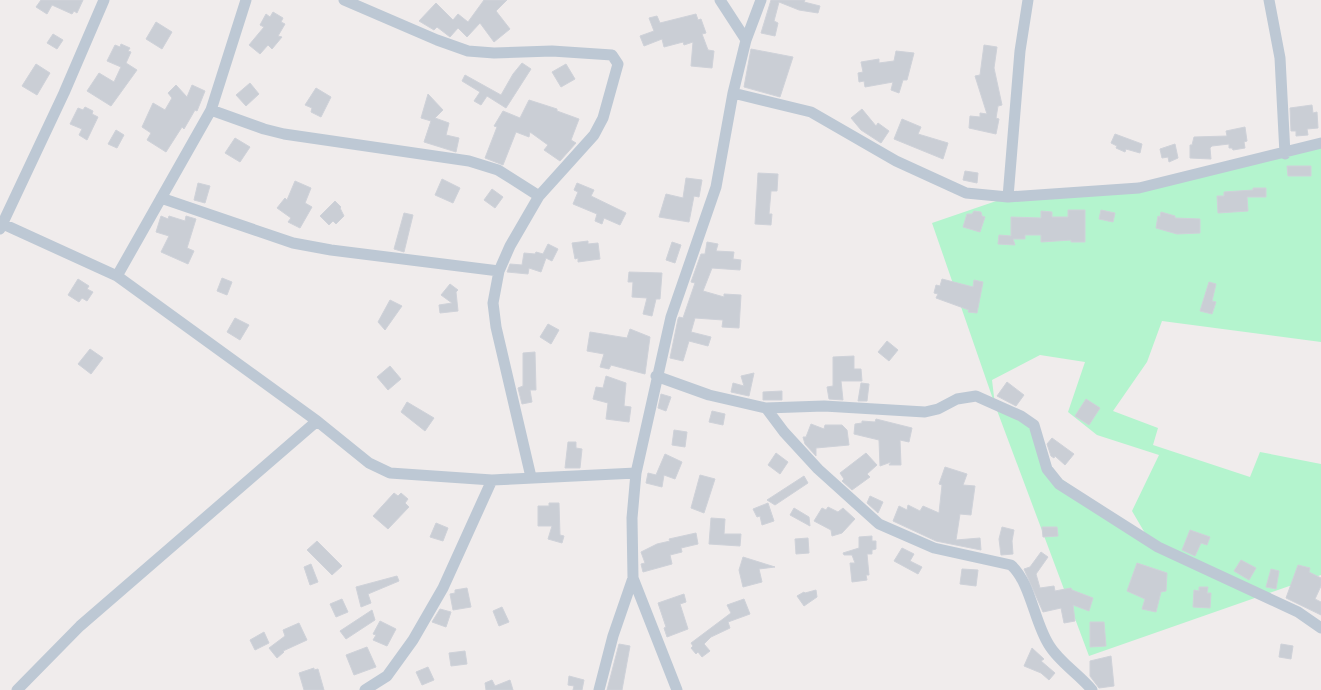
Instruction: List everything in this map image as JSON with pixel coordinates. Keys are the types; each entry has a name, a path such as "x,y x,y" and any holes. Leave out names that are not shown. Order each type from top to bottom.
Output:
{"street":[{"path":"104,0 2,227 117,276 317,421 369,462 390,474 492,480 636,473"},
{"path":"117,276 211,110 246,0"},
{"path":"344,0 468,51 494,53 552,51 612,55 618,64 603,118 594,135 538,196 510,246 499,271 493,303 496,327 531,477"},
{"path":"720,0 746,40"},
{"path":"599,690 613,636 633,578 632,518 636,473 656,376 671,317 716,187 733,92 746,40 761,0"},
{"path":"1008,197 1020,51 1028,0"},
{"path":"1269,0 1280,58 1285,154"},
{"path":"733,92 811,112 896,161 966,193 1008,197 1139,188 1321,144"},
{"path":"211,110 284,134 469,161 498,170 538,196"},
{"path":"161,198 293,243 331,250 499,271"},
{"path":"656,376 709,395 766,408 824,406 925,412 938,409 957,400 976,396 1004,408 1034,425 1047,469 1059,484 1158,547 1298,612 1321,628"},
{"path":"766,408 784,432 818,469 879,524 934,548 1011,566 1018,572 1035,620 1050,648 1092,690"},
{"path":"17,690 80,626 317,421"},
{"path":"365,690 387,676 413,640 443,588 492,480"},
{"path":"633,578 677,690"}],"green space":[{"path":"1321,143 1321,342 1162,321 1147,362 1113,411 1158,428 1153,445 1250,477 1260,452 1321,464 1321,575 1089,656 995,405 932,223 1008,197 1133,188","holes":["1040,355 1085,362 1068,412 1097,435 1159,455 1132,511 1149,540 1047,469 1034,425 995,405 992,380"]}],"building":[{"path":"41,0 83,0 77,13 74,11 72,14 52,5 47,14 36,7"},
{"path":"484,0 507,0 496,11 510,29 494,42 480,23 467,37 458,28 450,37 437,27 434,30 419,21 436,3 453,20 458,14 468,22"},
{"path":"771,0 805,0 804,2 820,6 818,13 799,10 779,2 774,21 778,23 775,36 761,33"},
{"path":"273,12 283,18 281,22 285,24 278,36 282,37 272,49 268,45 260,54 249,45 264,27 260,25 266,14 270,17"},
{"path":"696,14 698,20 701,19 706,33 702,34 708,50 714,51 712,68 691,66 693,42 684,45 683,42 664,47 662,39 644,46 640,36 654,31 649,18 657,16 660,23"},
{"path":"156,22 172,32 162,49 146,39"},
{"path":"53,34 63,40 57,49 47,43"},
{"path":"121,44 130,48 128,51 131,52 126,63 137,70 111,106 87,91 99,73 114,82 121,67 107,61 115,45 120,47"},
{"path":"984,45 997,47 994,68 1002,105 998,106 996,118 999,119 996,134 969,128 970,116 980,117 980,113 987,114 975,76 980,75"},
{"path":"751,49 793,57 780,97 744,87"},
{"path":"896,51 914,53 907,80 903,80 899,93 891,90 893,82 865,87 864,81 859,82 858,73 863,72 861,62 879,59 879,63 894,61"},
{"path":"522,63 531,69 506,108 487,96 481,105 474,101 480,92 462,81 465,75 501,95"},
{"path":"36,64 50,73 37,95 22,86"},
{"path":"566,64 575,79 561,87 552,72"},
{"path":"250,83 259,94 246,106 236,95"},
{"path":"176,85 187,97 192,85 205,91 197,111 195,110 184,129 182,127 166,152 147,140 151,133 142,127 153,103 165,110 172,98 168,93"},
{"path":"316,88 331,97 321,117 311,112 312,108 305,105"},
{"path":"428,94 443,110 435,118 449,123 446,135 459,138 456,152 424,142 431,121 421,118"},
{"path":"529,100 557,109 557,111 579,119 571,140 576,143 560,161 544,150 548,145 530,132 529,137 516,132 503,165 485,158 497,127 494,126 503,111 520,118"},
{"path":"1312,105 1313,113 1317,112 1318,128 1307,129 1308,135 1296,136 1296,131 1291,131 1290,108"},
{"path":"85,107 93,111 92,114 98,117 87,140 79,135 82,129 70,124 78,108 83,110"},
{"path":"862,109 876,126 878,123 889,131 881,143 861,130 851,118"},
{"path":"902,119 921,127 918,134 948,143 943,159 894,139"},
{"path":"1245,127 1247,141 1244,142 1245,148 1233,150 1229,148 1229,144 1212,146 1210,148 1211,159 1190,158 1190,145 1192,145 1194,137 1227,136 1226,131"},
{"path":"116,130 124,135 117,148 108,144"},
{"path":"1115,134 1142,144 1140,153 1126,149 1125,152 1116,148 1117,146 1111,143"},
{"path":"235,138 250,147 240,162 225,153"},
{"path":"1175,144 1178,158 1169,162 1168,157 1162,158 1160,149"},
{"path":"1287,166 1311,166 1311,176 1288,176"},
{"path":"965,171 978,173 977,183 963,180"},
{"path":"758,173 778,174 777,191 771,191 769,214 772,214 771,225 755,224"},
{"path":"686,178 702,180 699,197 694,196 689,222 659,217 666,194 683,198"},
{"path":"442,179 460,188 453,203 435,195"},
{"path":"295,181 311,188 305,203 312,207 300,228 288,222 291,218 277,208 285,198 287,200"},
{"path":"198,183 210,186 205,203 194,200"},
{"path":"577,183 594,190 591,196 626,213 620,225 604,218 602,224 595,221 597,214 573,204 578,192 574,190"},
{"path":"1253,188 1266,188 1266,197 1247,197 1248,211 1218,213 1217,196 1224,196 1224,192 1253,190"},
{"path":"492,189 503,197 495,208 484,200"},
{"path":"335,201 341,207 344,216 336,224 333,221 329,225 320,216"},
{"path":"1068,210 1085,210 1085,242 1071,242 1071,240 1041,242 1041,235 1025,235 1025,239 1013,239 1015,245 998,244 999,235 1011,236 1011,217 1041,218 1041,211 1052,212 1052,217 1068,217"},
{"path":"1101,210 1115,213 1113,222 1099,219"},
{"path":"974,211 981,212 982,216 985,217 980,232 963,227 967,214 972,214"},
{"path":"1161,212 1175,216 1175,218 1200,219 1200,233 1177,234 1156,228 1158,216 1160,217"},
{"path":"404,213 413,215 404,252 394,249"},
{"path":"161,216 168,219 169,216 185,221 186,216 196,219 187,248 194,251 188,264 161,252 169,236 156,232"},
{"path":"588,241 588,244 598,243 600,259 578,262 578,258 575,259 572,243"},
{"path":"672,242 681,245 675,263 666,260"},
{"path":"707,242 718,244 716,251 734,252 733,259 741,260 740,270 712,268 703,291 724,297 724,294 741,295 739,328 722,327 723,320 695,318 691,332 711,337 708,346 689,341 683,361 670,358 678,319 679,317 683,318 695,283 691,282 701,254 705,254"},
{"path":"548,244 558,249 552,261 546,258 541,272 529,268 528,274 507,272 510,264 522,265 524,253 535,254 536,252 543,254"},
{"path":"629,272 662,273 660,299 656,299 652,316 643,314 647,298 632,297 633,282 628,282"},
{"path":"222,278 232,282 227,295 217,291"},
{"path":"78,279 89,286 87,289 93,292 87,301 82,298 79,302 68,295"},
{"path":"942,279 973,287 974,280 983,282 977,313 968,312 969,310 936,298 938,294 934,293 936,285 940,286"},
{"path":"1209,282 1216,284 1212,301 1216,302 1212,314 1200,311"},
{"path":"450,284 458,290 456,292 458,311 440,313 439,305 452,303 441,295"},
{"path":"390,300 402,306 385,330 378,322"},
{"path":"235,318 249,325 240,340 227,332"},
{"path":"548,324 559,330 551,344 540,337"},
{"path":"630,329 650,337 645,374 611,365 609,369 600,367 604,354 587,351 590,332 627,338"},
{"path":"887,341 898,350 889,361 878,352"},
{"path":"90,349 103,358 91,374 78,364"},
{"path":"535,352 536,390 530,390 532,402 522,404 518,388 523,386 523,353"},
{"path":"854,356 854,369 861,369 862,381 841,381 843,400 829,399 827,387 833,386 833,357"},
{"path":"390,366 401,379 388,390 377,377"},
{"path":"754,373 749,396 731,392 733,383 744,386 741,376"},
{"path":"606,376 626,383 624,406 631,407 629,422 606,419 608,403 593,399 596,387 603,388"},
{"path":"1007,382 1024,395 1016,406 997,396"},
{"path":"861,383 869,384 867,401 858,401"},
{"path":"782,391 782,400 763,400 763,392"},
{"path":"661,394 671,397 666,411 658,408"},
{"path":"1086,399 1100,408 1089,425 1075,416"},
{"path":"407,402 434,418 425,431 401,412"},
{"path":"712,411 725,414 723,425 709,422"},
{"path":"876,419 912,428 909,442 900,440 901,465 889,465 891,462 880,466 879,440 854,434 855,424 862,423 862,421 875,422"},
{"path":"811,424 824,429 825,425 842,425 847,430 849,445 816,448 816,456 805,444 803,437 806,437"},
{"path":"674,430 687,432 685,447 672,445"},
{"path":"1052,438 1074,454 1065,465 1055,456 1054,458 1051,456 1047,444"},
{"path":"568,442 576,442 576,448 582,449 580,468 565,468"},
{"path":"776,453 788,462 780,474 768,465"},
{"path":"866,453 877,465 867,474 870,477 852,490 842,481 844,479 840,473"},
{"path":"665,454 682,462 675,479 664,475 662,487 646,483 648,473 656,475"},
{"path":"945,467 967,474 963,485 975,486 971,515 960,514 956,540 980,538 981,550 936,541 893,521 899,506 907,510 908,505 920,511 923,506 939,513 942,485 939,484"},
{"path":"700,475 715,479 704,513 691,508"},
{"path":"804,476 808,483 775,505 767,500"},
{"path":"394,493 398,496 401,493 408,499 405,503 409,507 388,529 373,516"},
{"path":"870,496 883,502 878,513 867,503"},
{"path":"549,503 559,503 560,535 564,536 562,543 548,539 552,526 538,526 538,506 549,506"},
{"path":"768,503 774,521 762,525 760,516 757,517 753,509"},
{"path":"828,507 838,512 843,508 855,519 842,533 832,536 831,530 814,521 822,508 826,510"},
{"path":"794,508 809,517 810,526 790,515"},
{"path":"711,518 725,519 724,534 741,534 740,546 709,544"},
{"path":"436,523 448,528 443,541 430,537"},
{"path":"1002,527 1014,530 1012,541 1013,554 1001,555 999,539"},
{"path":"1042,527 1057,527 1058,536 1043,537"},
{"path":"1190,530 1210,537 1207,545 1201,543 1195,556 1182,550"},
{"path":"696,533 698,544 681,548 682,552 670,555 672,564 643,572 641,564 645,563 641,552 657,544 670,541 669,539"},
{"path":"872,536 872,541 876,541 876,549 872,550 872,554 867,554 869,575 866,575 867,580 852,582 850,563 855,563 852,555 844,555 843,553 859,548 859,537"},
{"path":"808,538 809,553 796,554 795,539"},
{"path":"317,541 342,566 332,575 307,550"},
{"path":"902,548 914,554 910,561 922,567 918,574 894,561"},
{"path":"1041,552 1048,557 1036,574 1040,588 1054,586 1055,591 1071,588 1093,598 1089,611 1073,605 1075,621 1064,623 1061,608 1043,612 1024,569 1030,567"},
{"path":"743,557 775,567 759,569 762,582 743,587 739,570"},
{"path":"1241,560 1256,568 1249,580 1234,571"},
{"path":"1137,563 1167,573 1166,591 1161,592 1156,612 1142,609 1145,599 1127,591"},
{"path":"311,564 318,582 310,585 304,567"},
{"path":"1298,565 1310,568 1309,572 1321,578 1321,586 1315,599 1321,602 1321,615 1286,598"},
{"path":"962,569 978,570 976,586 960,584"},
{"path":"1271,569 1279,571 1276,589 1266,587"},
{"path":"397,576 399,581 368,594 371,603 361,607 356,587"},
{"path":"1199,587 1208,587 1207,593 1211,593 1210,608 1193,607 1194,590 1199,591"},
{"path":"467,588 471,607 453,610 450,594 455,593 455,590"},
{"path":"816,590 817,597 804,606 797,596 804,592"},
{"path":"684,594 686,602 680,604 688,629 667,637 664,628 666,627 658,603"},
{"path":"342,599 348,612 336,617 330,604"},
{"path":"744,599 750,614 728,622 730,628 711,637 704,644 710,651 702,657 698,652 696,654 691,648 693,646 691,643 731,613 727,605"},
{"path":"502,607 509,622 499,626 493,611"},
{"path":"440,609 451,612 446,627 432,622"},
{"path":"372,610 375,620 346,639 340,631"},
{"path":"380,621 396,629 387,646 373,640 376,635 373,634"},
{"path":"1090,622 1104,622 1106,646 1090,647"},
{"path":"299,623 307,640 283,651 277,658 269,648 285,636 283,630"},
{"path":"264,632 269,643 255,650 250,640"},
{"path":"619,644 630,646 622,690 607,690"},
{"path":"1281,644 1293,646 1291,659 1279,657"},
{"path":"367,647 376,667 354,675 346,655"},
{"path":"1032,648 1044,659 1041,661 1055,673 1049,680 1041,673 1024,666"},
{"path":"465,651 467,664 451,666 449,653"},
{"path":"1111,656 1114,686 1099,688 1090,676 1090,661"},
{"path":"428,667 434,680 422,685 416,672"},
{"path":"314,668 314,670 318,669 324,690 304,690 299,673"},
{"path":"569,676 584,680 582,690 573,690 574,686 568,685"},
{"path":"492,680 495,686 510,680 513,690 486,690 485,683"}]}
